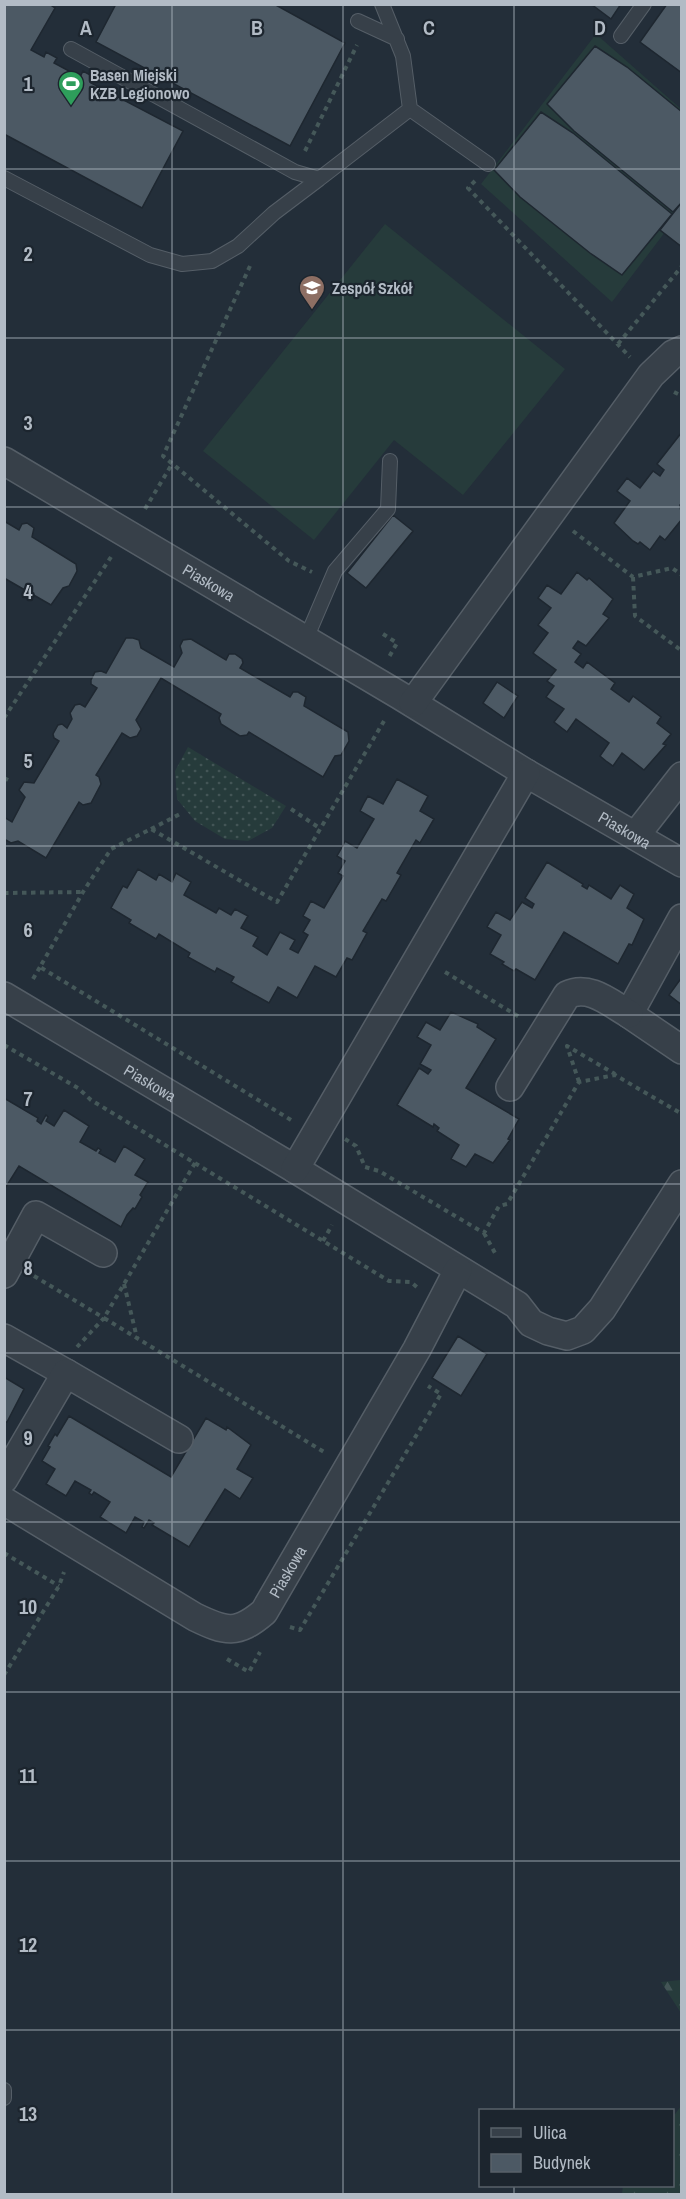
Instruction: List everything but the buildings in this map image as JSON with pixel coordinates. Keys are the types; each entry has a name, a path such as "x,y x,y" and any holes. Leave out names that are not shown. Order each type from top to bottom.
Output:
{"street":[{"path":"413,704 651,375 681,350"},
{"name":"Piaskowa","path":"4,461 681,863"},
{"path":"295,1169 526,773"},
{"path":"636,835 681,776"},
{"path":"629,1014 681,918"},
{"path":"510,1087 567,995 575,991 589,991 629,1014 681,1050"},
{"name":"Piaskowa","path":"4,996 295,1169 517,1305 531,1323 548,1331 567,1335 583,1330 602,1309 681,1184"},
{"path":"4,1274 36,1215 103,1253"},
{"name":"Piaskowa","path":"4,1501 195,1617 211,1625 229,1629 247,1626 264,1612 417,1349 458,1270"},
{"path":"4,1338 179,1439"},
{"path":"4,1479 66,1373"}],"lane":[{"path":"382,4 403,56 410,108 488,164"},
{"path":"621,36 644,4"},
{"path":"358,21 396,39"},
{"path":"71,49 295,172 320,178"},
{"path":"4,178 150,255 182,264 212,261 238,246 274,213 410,108"},
{"path":"306,639 335,571 388,509 390,461"},
{"path":"4,2090 4,2098"}],"path":[{"path":"295,172 358,42"},
{"path":"488,164 468,188 618,344 681,266"},
{"path":"255,256 163,456 289,561 330,582"},
{"path":"572,530 633,577 635,616 681,651"},
{"path":"4,718 116,550"},
{"path":"633,577 672,568 681,575"},
{"path":"151,829 277,902 388,714"},
{"path":"4,778 12,782"},
{"path":"291,809 321,829"},
{"path":"182,813 111,849 83,892 40,967 297,1124"},
{"path":"4,893 83,892"},
{"path":"436,967 544,1032"},
{"path":"4,1045 78,1088 90,1100 389,1281 411,1282 418,1287 421,1295"},
{"path":"579,1082 567,1046 681,1114"},
{"path":"337,1133 356,1146 365,1167 379,1171 484,1233 499,1206 507,1204 579,1082 615,1075"},
{"path":"81,1342 104,1318 195,1163"},
{"path":"39,1279 332,1457"},
{"path":"124,1284 137,1339"},
{"path":"4,1552 59,1586"},
{"path":"4,1675 59,1586 69,1564"}],"green space":[{"path":"596,34 681,109 681,211 612,302 481,184"},
{"path":"385,224 565,369 463,495 394,440 314,540 203,451"},
{"path":"188,747 286,806 272,828 248,841 225,839 195,821 177,799 175,771"},
{"path":"682,1980 681,2013 661,1982"},
{"path":"681,2106 681,2194 622,2194 623,2187 674,2187 674,2116"}],"place":[{"name":"Basen Miejski KZB Legionowo","path":"71,107"},
{"name":"Zespół Szkół","path":"312,311"}]}
